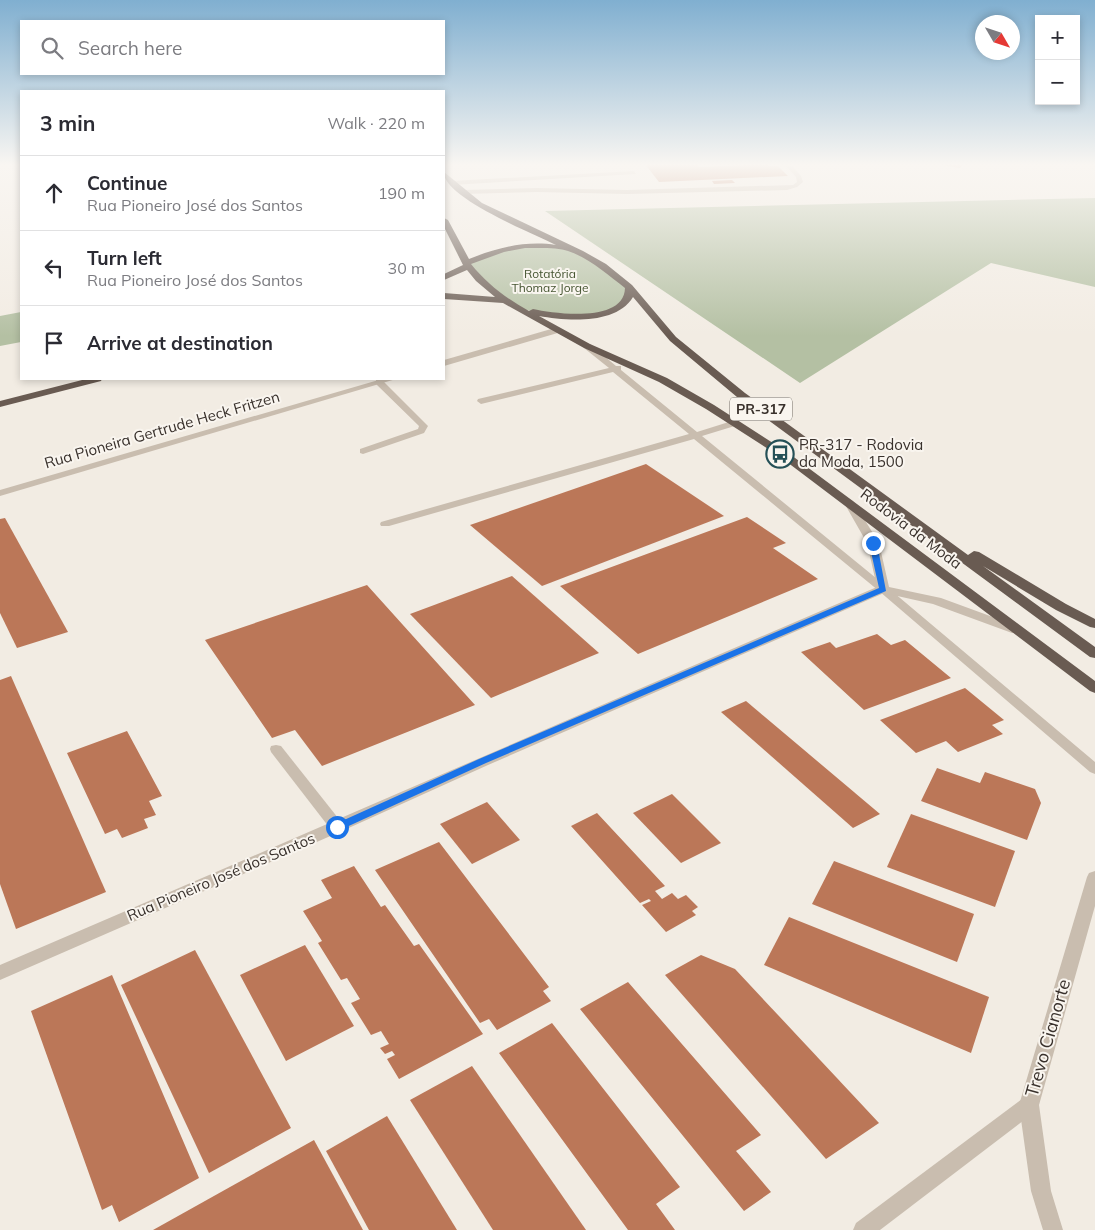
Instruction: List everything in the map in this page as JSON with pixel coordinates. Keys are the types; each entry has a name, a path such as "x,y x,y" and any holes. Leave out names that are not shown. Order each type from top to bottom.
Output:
{"highway":[{"name":"PR-317","path":"514,221 580,253 603,266 629,286"},
{"name":"PR-317","path":"445,222 468,264 479,279 505,301 516,307"},
{"path":"445,276 496,250 518,246 554,247 580,253"},
{"path":"516,307 565,317 586,316 606,312 620,306 628,298 629,286"},
{"name":"Rodovia da Moda","path":"629,286 673,339 741,395 1095,654"},
{"path":"445,296 505,301"},
{"name":"Rodovia da Moda","path":"516,307 587,346 663,380 783,454 1095,688"},
{"path":"0,404 93,380"},
{"path":"907,516 1061,607 1095,624"}],"street":[{"path":"445,363 558,330"},
{"name":"Rua Pioneira Gertrude Heck Fritzen","path":"0,493 387,380"},
{"path":"848,501 873,543 883,590 937,601 1016,630"},
{"name":"Rua Pioneiro José dos Santos","path":"0,973 337,827 483,761 883,590"},
{"name":"Trevo Cianorte","path":"1052,1230 1041,1191 1029,1106 1095,876"},
{"path":"863,1230 1029,1106"}],"lane":[{"path":"587,346 883,590 1095,769"},
{"path":"481,401 629,365"},
{"path":"363,451 420,431 424,426 379,382"},
{"path":"385,524 696,436 735,423"},
{"path":"276,748 337,827"}],"green space":[{"path":"560,221 1095,221 1095,287 991,263 800,383"},
{"name":"Rotatória Thomaz Jorge","path":"554,247 580,253 629,287 620,307 586,316 538,313 516,307 505,301 467,263 507,248"},
{"path":"20,312 20,342 0,346 0,316"}],"building":[{"path":"646,464 724,516 542,586 470,525"},
{"path":"747,517 786,543 773,548 818,579 638,654 560,586"},
{"path":"5,518 68,632 17,648 0,613 0,519"},
{"path":"512,576 599,653 491,698 410,614"},
{"path":"367,585 475,705 322,766 295,730 272,738 205,640"},
{"path":"877,634 891,645 905,640 951,678 864,710 801,652 830,642 836,648"},
{"path":"11,676 106,892 16,929 0,884 0,680"},
{"path":"965,688 1004,720 992,725 1003,734 958,752 946,741 916,753 880,720"},
{"path":"746,701 880,814 853,828 721,712"},
{"path":"127,731 162,796 149,801 156,815 144,819 148,828 122,838 117,829 105,834 67,753"},
{"path":"937,768 980,783 985,772 1035,789 1041,803 1027,840 921,801"},
{"path":"672,794 721,843 681,863 633,813"},
{"path":"487,802 520,840 472,864 440,824"},
{"path":"597,813 665,886 655,891 662,899 672,893 678,899 686,895 698,907 692,911 696,915 666,932 642,905 651,901 649,899 640,903 571,826"},
{"path":"911,814 1015,851 995,907 887,867"},
{"path":"439,842 549,987 543,991 551,1001 497,1030 489,1019 480,1023 375,870"},
{"path":"834,861 974,914 957,962 812,904"},
{"path":"354,866 381,907 385,905 414,946 419,944 483,1034 399,1079 387,1059 395,1055 392,1051 385,1054 380,1048 389,1044 381,1031 371,1035 351,1003 360,999 347,978 341,980 318,943 322,941 303,911 332,898 321,880"},
{"path":"789,917 989,997 971,1053 764,965"},
{"path":"305,945 354,1026 286,1061 240,975"},
{"path":"195,950 291,1128 209,1173 121,985"},
{"path":"701,955 735,969 879,1123 826,1159 665,975"},
{"path":"112,975 199,1178 119,1222 112,1205 102,1210 31,1011"},
{"path":"628,982 761,1135 736,1151 771,1192 744,1211 580,1009"},
{"path":"552,1023 680,1187 656,1204 675,1230 628,1230 499,1053"},
{"path":"472,1066 586,1230 493,1230 410,1100"},
{"path":"387,1116 457,1230 369,1230 326,1151"},
{"path":"314,1140 363,1230 153,1230"}],"place":[{"name":"PR-317 - Rodovia da Moda, 1500","path":"780,454"}],"route":[{"path":"337,827 483,761 883,590 873,543"}]}
